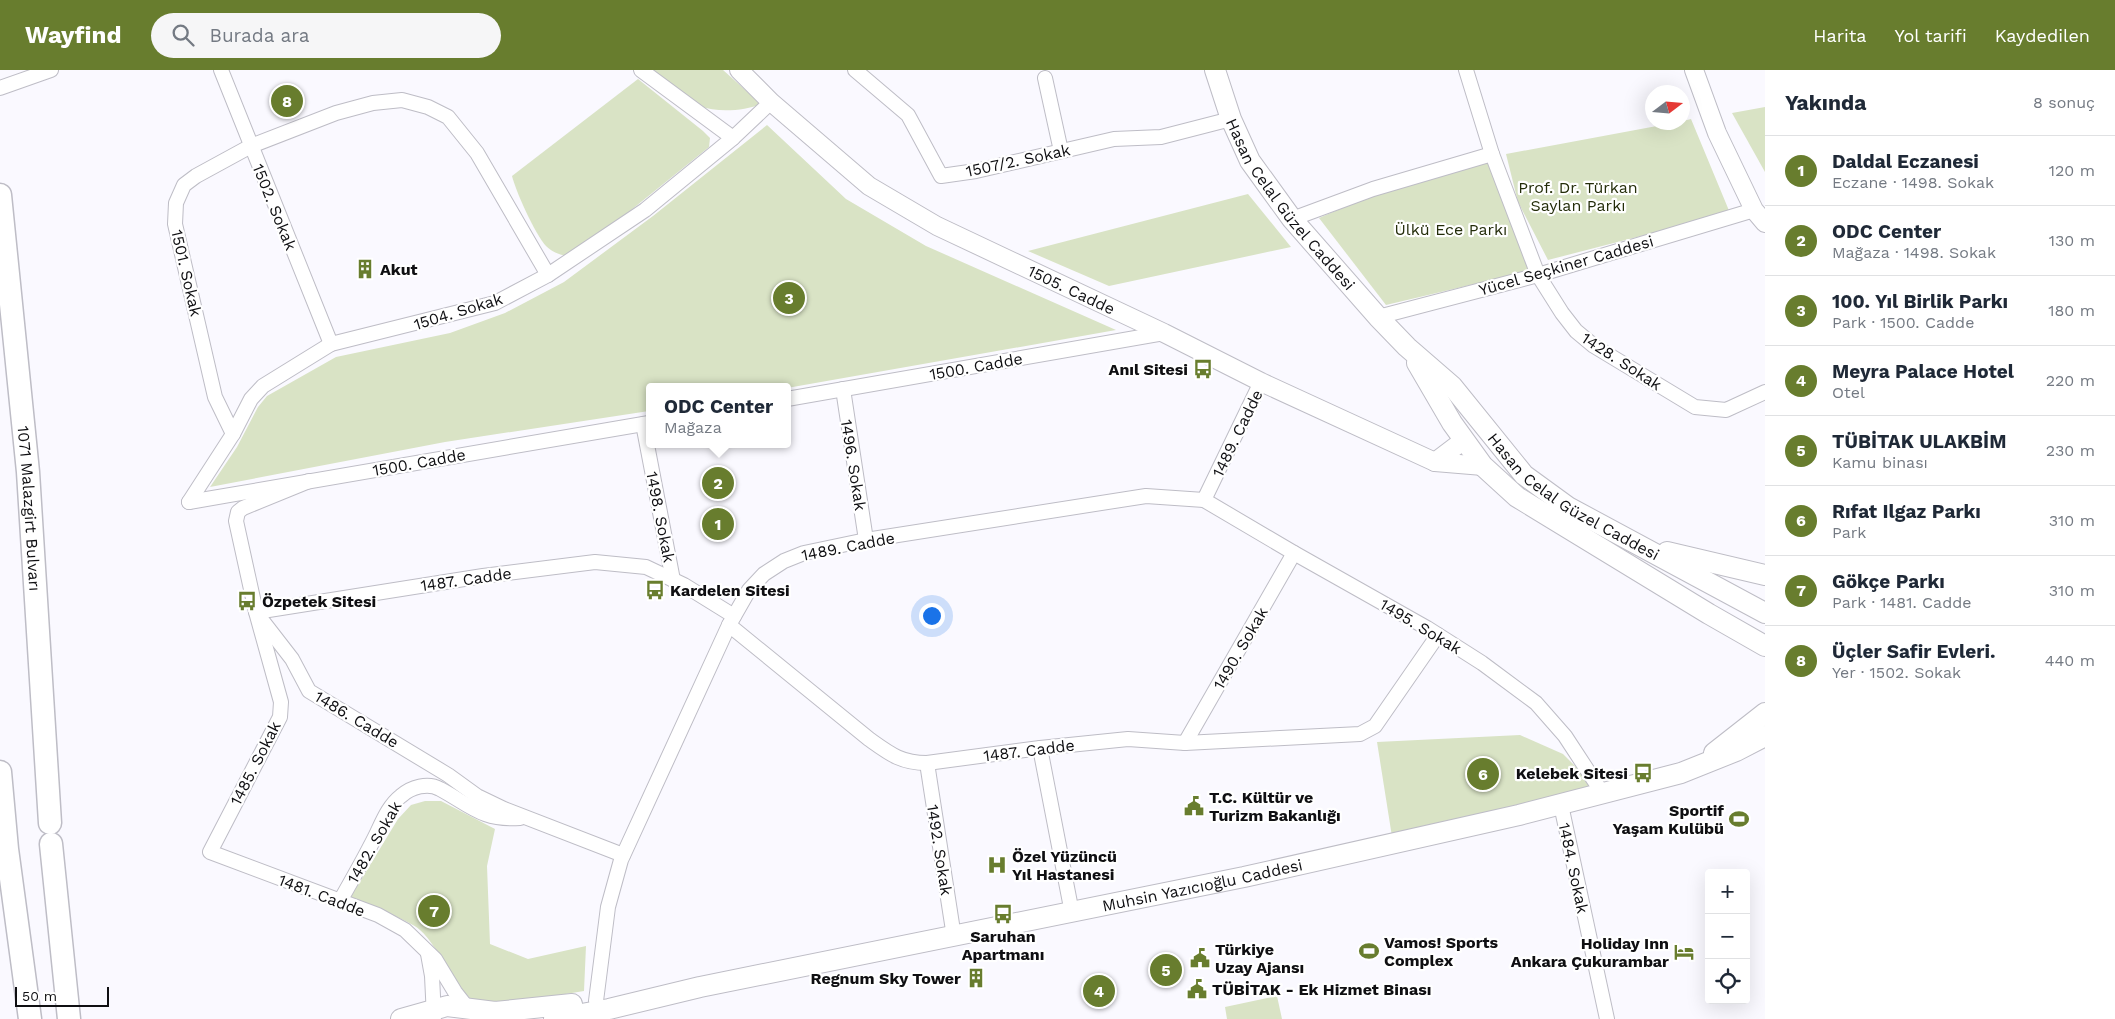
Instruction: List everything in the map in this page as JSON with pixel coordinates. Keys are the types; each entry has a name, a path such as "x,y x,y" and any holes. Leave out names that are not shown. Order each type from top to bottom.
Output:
{"main road":[{"name":"Hasan Celal Güzel Caddesi","path":"1215,70 1231,119 1250,161 1292,219 1378,317 1407,347 1452,386 1524,475 1568,507 1765,613"},
{"name":"1071 Malazgirt Bulvarı","path":"0,195 28,472 51,834 69,1019"},
{"name":"Hasan Celal Güzel Caddesi","path":"1407,347 1464,440 1483,466 1517,497 1765,646"},
{"path":"1464,440 1484,425"},
{"path":"1483,466 1502,446"},
{"path":"1642,547 1765,575"},
{"name":"Muhsin Yazıcıoğlu Caddesi","path":"1700,765 1730,739 1765,713"},
{"name":"Muhsin Yazıcıoğlu Caddesi","path":"401,1019 434,1014 447,1006 472,1014 600,1003 700,987 1072,913 1244,877 1561,805 1662,779 1736,750 1765,736"},
{"path":"0,772 7,848 30,1019"},
{"name":"1071 Malazgirt Bulvarı","path":"56,890 59,1019"},
{"path":"24,979 24,1019"},
{"name":"Muhsin Yazıcıoğlu Caddesi","path":"554,1019 600,1003"}],"street":[{"path":"0,88 50,70"},
{"name":"1502. Sokak","path":"221,70 331,344"},
{"path":"641,70 733,138"},
{"name":"1505. Cadde","path":"738,70 771,102 869,186 906,209 946,230 1164,333 1261,382 1435,462 1483,466"},
{"name":"1507/2. Sokak","path":"855,70 908,115 941,176 1114,139 1161,137 1231,119"},
{"name":"1428. Sokak","path":"1466,70 1492,154 1538,275 1562,314 1576,330 1594,346 1695,408 1726,410 1765,392"},
{"path":"1694,70 1717,133 1760,216"},
{"path":"1045,78 1060,151"},
{"name":"1501. Sokak","path":"233,434 215,397 175,224 175,217 176,203 184,186 196,176 251,146 336,113 373,103 402,100 428,107 448,117 478,153 548,275"},
{"name":"1504. Sokak","path":"189,502 233,434 251,399 263,386 331,344 495,303 548,275 646,210 733,138 771,102"},
{"path":"1292,219 1373,189 1492,154"},
{"name":"Yücel Seçkiner Caddesi","path":"1378,317 1760,216"},
{"name":"1500. Cadde","path":"791,398 1164,333"},
{"name":"1489. Cadde","path":"600,1003 611,890 623,855 731,620 749,590 764,574 784,561 804,552 866,540 1146,496 1204,500 1261,382"},
{"name":"1496. Sokak","path":"843,389 866,540"},
{"name":"1500. Cadde","path":"189,502 646,424"},
{"path":"1435,462 1464,440"},
{"name":"1498. Sokak","path":"650,448 673,580"},
{"name":"1486. Cadde","path":"309,481 243,508 238,512 236,521 256,612 292,659 309,691 448,775 477,796 623,855"},
{"name":"1495. Sokak","path":"1204,500 1294,554 1438,635 1536,703 1565,736 1602,794"},
{"name":"1490. Sokak","path":"1185,743 1294,554"},
{"name":"1487. Cadde","path":"256,612 483,576 595,562 646,567 673,580 731,620 891,754 911,763 927,763 1128,739 1185,743 1360,734 1374,726 1438,635"},
{"name":"1485. Sokak","path":"210,852 280,717 281,702 256,612"},
{"path":"1040,748 1072,913"},
{"name":"1492. Sokak","path":"927,763 954,937"},
{"name":"1482. Sokak","path":"340,901 388,811 401,796 413,788 426,786 438,788 475,811 503,819 525,817"},
{"name":"1484. Sokak","path":"1561,805 1607,1019"},
{"name":"1481. Cadde","path":"210,852 340,901 405,930 435,959 455,992 472,1014"},
{"path":"427,951 432,976 434,1014"}],"green space":[{"path":"653,70 723,70 761,104 731,110 714,110 700,106 689,100"},
{"path":"638,79 703,131 710,138 709,147 599,236 566,256 555,252 546,246 531,223 512,176"},
{"path":"1765,107 1765,172 1732,113"},
{"name":"Prof. Dr. Türkan Saylan Parkı","path":"1690,119 1730,213 1548,260 1518,202 1506,154 1645,128 1645,130 1690,130"},
{"path":"767,125 846,199 926,246 1116,330 791,387 791,383 646,383 646,411 445,442 210,487 237,447 258,407 267,396 336,357 450,333 505,313 564,282 653,216"},
{"name":"Ülkü Ece Parkı","path":"1488,157 1533,270 1386,305 1319,218 1396,185"},
{"path":"1248,194 1291,247 1109,286 1028,251"},
{"path":"1520,735 1563,754 1603,794 1393,843 1377,742"},
{"path":"425,801 441,801 495,829 487,866 490,944 528,959 586,946 584,991 486,1007 468,996 459,986 436,949 420,930 397,917 350,898 398,819 411,805"},
{"path":"1277,996 1282,1019 1227,1019 1225,1007"}],"place":[{"name":"Üçler Safir Evleri.","path":"287,101"},
{"name":"Akut","path":"365,269"},
{"name":"100. Yıl Birlik Parkı","path":"789,298"},
{"name":"Anıl Sitesi","path":"1203,369"},
{"name":"ODC Center","path":"718,483"},
{"name":"Daldal Eczanesi","path":"718,524"},
{"name":"Kardelen Sitesi","path":"655,590"},
{"name":"Özpetek Sitesi","path":"247,601"},
{"name":"Kelebek Sitesi","path":"1643,773"},
{"name":"Rıfat Ilgaz Parkı","path":"1483,774"},
{"name":"T.C. Kültür ve Turizm Bakanlığı","path":"1194,806"},
{"name":"Sportif Yaşam Kulübü","path":"1739,819"},
{"name":"Özel Yüzüncü Yıl Hastanesi","path":"997,865"},
{"name":"Gökçe Parkı","path":"434,911"},
{"name":"Saruhan Apartmanı","path":"1003,914"},
{"name":"Vamos! Sports Complex","path":"1369,951"},
{"name":"Holiday Inn Ankara Çukurambar","path":"1684,952"},
{"name":"Türkiye Uzay Ajansı","path":"1200,958"},
{"name":"TÜBİTAK ULAKBİM","path":"1166,970"},
{"name":"Regnum Sky Tower","path":"976,978"},
{"name":"TÜBİTAK - Ek Hizmet Binası","path":"1197,989"},
{"name":"Meyra Palace Hotel","path":"1099,991"}]}
